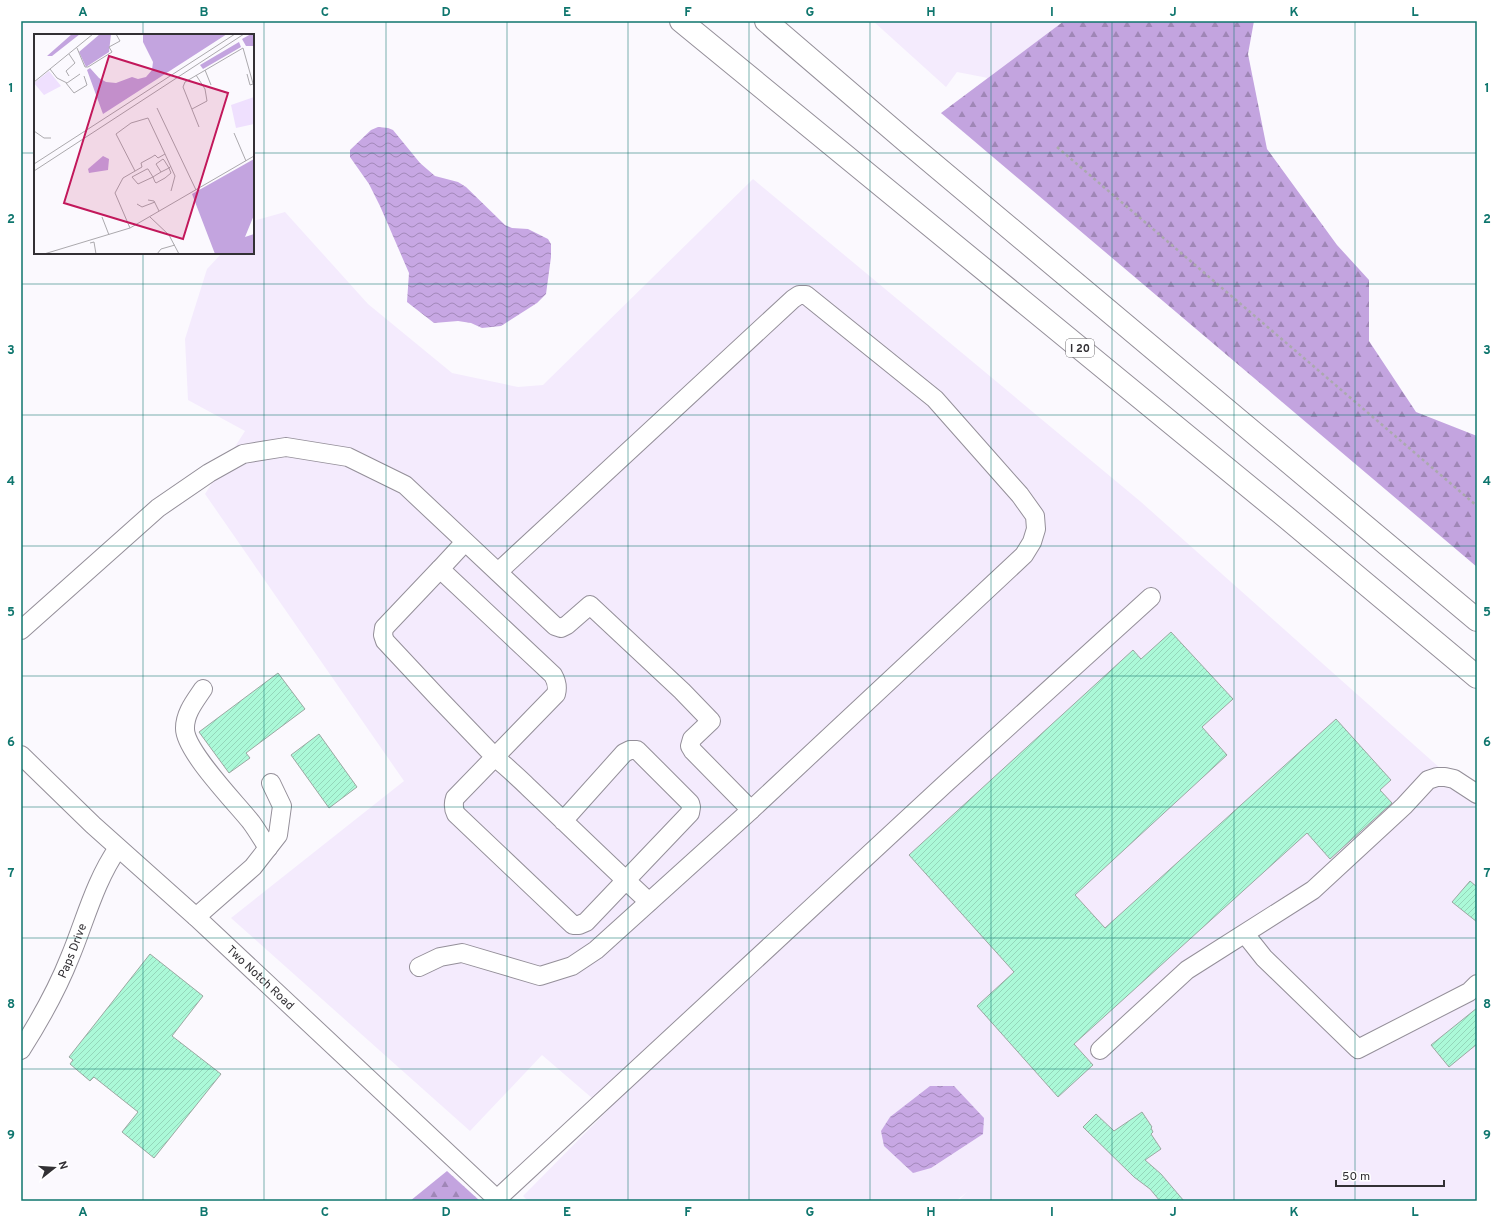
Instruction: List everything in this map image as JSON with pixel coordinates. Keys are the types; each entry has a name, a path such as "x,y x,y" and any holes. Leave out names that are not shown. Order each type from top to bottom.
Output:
{"highway":[{"name":"I 20","path":"681,21 1281,513 1477,677"},
{"path":"766,21 913,147 1477,620"}],"street":[{"path":"419,967 440,957 462,953 540,976 572,966 596,950 750,810 1024,554 1032,542 1036,529 1035,516 1020,495 935,399 806,295 799,295 498,572"},
{"path":"21,630 158,508 209,473 243,454 286,447 348,457 405,485 555,626 561,628 567,625 590,605 672,681 711,721 692,739 690,746 693,751 750,810"},
{"path":"465,542 384,628 383,635 385,641 495,756 649,902"},
{"path":"440,569 553,675 556,681 556,694 454,798 453,808 456,814 517,873 573,925 579,925 586,922 626,881 690,813 691,807 690,803 637,750 630,750 624,753 563,821"},
{"path":"498,1200 945,784 1151,597"},
{"path":"203,689 189,711 185,728 190,746 203,765 253,825 268,848"},
{"name":"Two Notch Road","path":"21,755 118,848 196,917 344,1054 498,1200"},
{"path":"1100,1050 1188,970 1313,890 1404,806 1428,780 1437,777 1454,779 1477,794"},
{"path":"196,917 253,866 278,835 282,806 271,783"},
{"name":"Paps Drive","path":"21,1050 57,987 76,943 99,880 109,860 118,848"},
{"path":"1245,934 1264,958 1358,1049 1470,992 1477,984"}],"path":[{"path":"1057,147 1477,506"}],"shaded area":[{"path":"873,21 1064,21 988,78 957,72 946,87"},
{"path":"753,179 1141,502 1477,801 1477,1201 958,1201 967,1192 956,1201 528,1201 523,1196 607,1111 542,1055 470,1131 231,918 404,781 205,494 245,431 188,400 185,339 207,269 221,254 254,254 254,221 285,212 368,304 452,373 518,387 543,385"}],"green space":[{"path":"1064,21 1254,21 1248,54 1267,149 1337,245 1369,280 1369,341 1416,412 1477,436 1477,567 941,113"},
{"path":"447,1171 480,1201 410,1201"}],"water":[{"path":"378,127 393,130 420,163 435,176 458,182 466,187 505,225 512,228 528,229 548,239 551,244 551,257 546,294 537,303 501,326 482,328 471,323 458,321 434,323 407,302 409,273 369,184 350,157 350,150 371,130"},
{"path":"930,1086 954,1086 984,1118 983,1134 931,1168 913,1173 884,1146 881,1131 890,1117"}],"building":[{"path":"1171,632 1233,699 1202,727 1227,755 1075,895 1105,928 1336,719 1391,780 1380,790 1392,803 1330,859 1307,833 1074,1044 1093,1065 1058,1097 977,1006 1014,972 909,855 1133,650 1141,659"},
{"path":"278,673 305,709 246,753 250,758 229,773 199,732"},
{"path":"319,734 357,787 329,808 291,755"},
{"path":"1470,881 1477,887 1477,922 1452,902"},
{"path":"150,954 203,996 172,1036 221,1074 154,1158 122,1132 138,1112 94,1077 90,1081 70,1064 73,1060 69,1057"},
{"path":"1477,1008 1477,1044 1449,1067 1431,1045"},
{"path":"1142,1112 1152,1127 1153,1132 1151,1134 1161,1149 1145,1160 1161,1174 1184,1201 1160,1201 1150,1189 1134,1177 1083,1127 1096,1114 1114,1131"}]}
